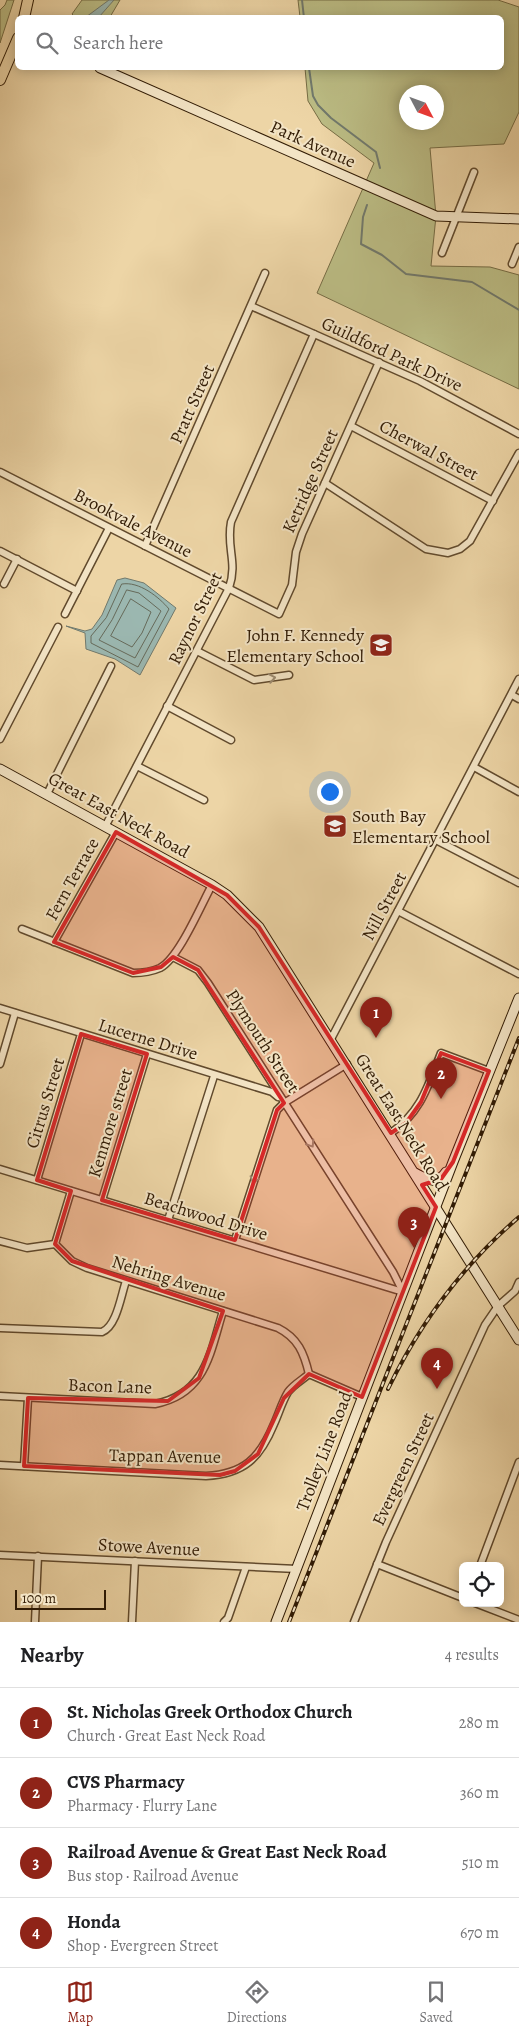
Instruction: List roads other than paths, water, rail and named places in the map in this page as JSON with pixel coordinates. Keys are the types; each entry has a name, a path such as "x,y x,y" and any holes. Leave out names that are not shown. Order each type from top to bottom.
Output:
{"main road":[{"path":"25,15 28,0"},
{"path":"0,80 3,65 15,43"},
{"name":"Park Avenue","path":"105,70 436,216 519,219"},
{"name":"Great East Neck Road","path":"0,769 106,825 212,885 227,895 259,927 519,1340"},
{"name":"Trolley Line Road","path":"276,1622 453,1162 519,998"},
{"path":"415,1172 436,1181 441,1179 453,1162"}],"street":[{"path":"442,253 474,172"},
{"path":"512,264 519,247"},
{"name":"Pratt Street","path":"145,546 265,274"},
{"name":"Guildford Park Drive","path":"251,306 420,381 519,434"},
{"name":"Raynor Street","path":"106,825 229,588 234,575 234,564 228,536 231,522 314,334"},
{"name":"Ketridge Street","path":"279,614 292,585 296,552 302,534 379,362"},
{"name":"Cherwal Street","path":"351,426 493,501"},
{"path":"325,483 426,549 437,553 448,553 460,549 470,541 519,453"},
{"name":"Brookvale Avenue","path":"0,472 279,614"},
{"path":"65,614 109,528"},
{"path":"0,551 77,591"},
{"path":"4,584 17,559"},
{"path":"0,739 58,627"},
{"path":"197,651 254,680 289,675"},
{"path":"47,794 111,666"},
{"name":"Nill Street","path":"330,1039 519,680"},
{"path":"512,695 519,699"},
{"path":"168,706 231,740"},
{"path":"137,766 204,800"},
{"path":"474,767 519,792"},
{"name":"Fern Terrace","path":"54,942 116,832"},
{"path":"436,840 519,883"},
{"path":"22,929 133,973 154,970 173,957 212,885"},
{"path":"398,911 519,974"},
{"name":"Plymouth Street","path":"173,957 198,970 208,983 393,1272 403,1292"},
{"name":"Lucerne Drive","path":"0,1008 214,1076 272,1092 284,1103"},
{"path":"0,1064 15,1013"},
{"name":"Citrus Street","path":"37,1180 81,1034"},
{"path":"391,1134 406,1122 419,1106 441,1053 489,1071"},
{"name":"Kenmore street","path":"102,1200 147,1054"},
{"path":"235,1240 277,1110 284,1103 347,1064"},
{"path":"168,1220 214,1076"},
{"name":"Beachwood Drive","path":"0,1169 403,1292"},
{"path":"0,1242 27,1248 55,1244 71,1191"},
{"name":"Nehring Avenue","path":"55,1244 72,1261 79,1264 126,1281 223,1310 289,1334 299,1345 305,1357 309,1374"},
{"path":"0,1328 102,1332 108,1329 112,1322 126,1281"},
{"name":"Evergreen Street","path":"354,1622 376,1564 481,1334 498,1306 517,1293 519,1282"},
{"name":"Bacon Lane","path":"0,1396 155,1404 168,1401 190,1389 199,1378 207,1363 223,1310"},
{"path":"309,1374 362,1397"},
{"name":"Tappan Avenue","path":"0,1465 206,1476 235,1471 258,1454 266,1443 284,1398 290,1390 309,1374"},
{"path":"24,1466 28,1398"},
{"path":"482,1562 519,1462"},
{"name":"Stowe Avenue","path":"0,1555 297,1569"},
{"path":"35,1622 38,1556"},
{"path":"132,1622 135,1562"},
{"path":"376,1564 459,1596"},
{"path":"227,1621 246,1567"},
{"path":"485,1607 519,1620"}],"water":[{"path":"109,0 114,0 101,15 89,15"},
{"path":"125,578 144,583 176,608 140,675 115,659 86,649 85,633 66,626 85,631 92,629 102,615 117,580"}],"waterway":[{"path":"302,0 304,15"},
{"path":"309,70 313,96 318,105 331,118 376,152 380,168"},
{"path":"367,205 363,217 361,244 382,255 406,274 472,282 519,310"}],"railway":[{"path":"289,1622 519,1038"},
{"path":"388,1389 414,1341 444,1296 479,1255 519,1217"}],"place":[{"name":"John F. Kennedy Elementary School","path":"381,645"},
{"name":"South Bay Elementary School","path":"335,826"},
{"name":"St. Nicholas Greek Orthodox Church","path":"376,1038"},
{"name":"CVS Pharmacy","path":"441,1099"},
{"name":"Railroad Avenue & Great East Neck Road","path":"414,1248"},
{"name":"Honda","path":"437,1389"}]}
